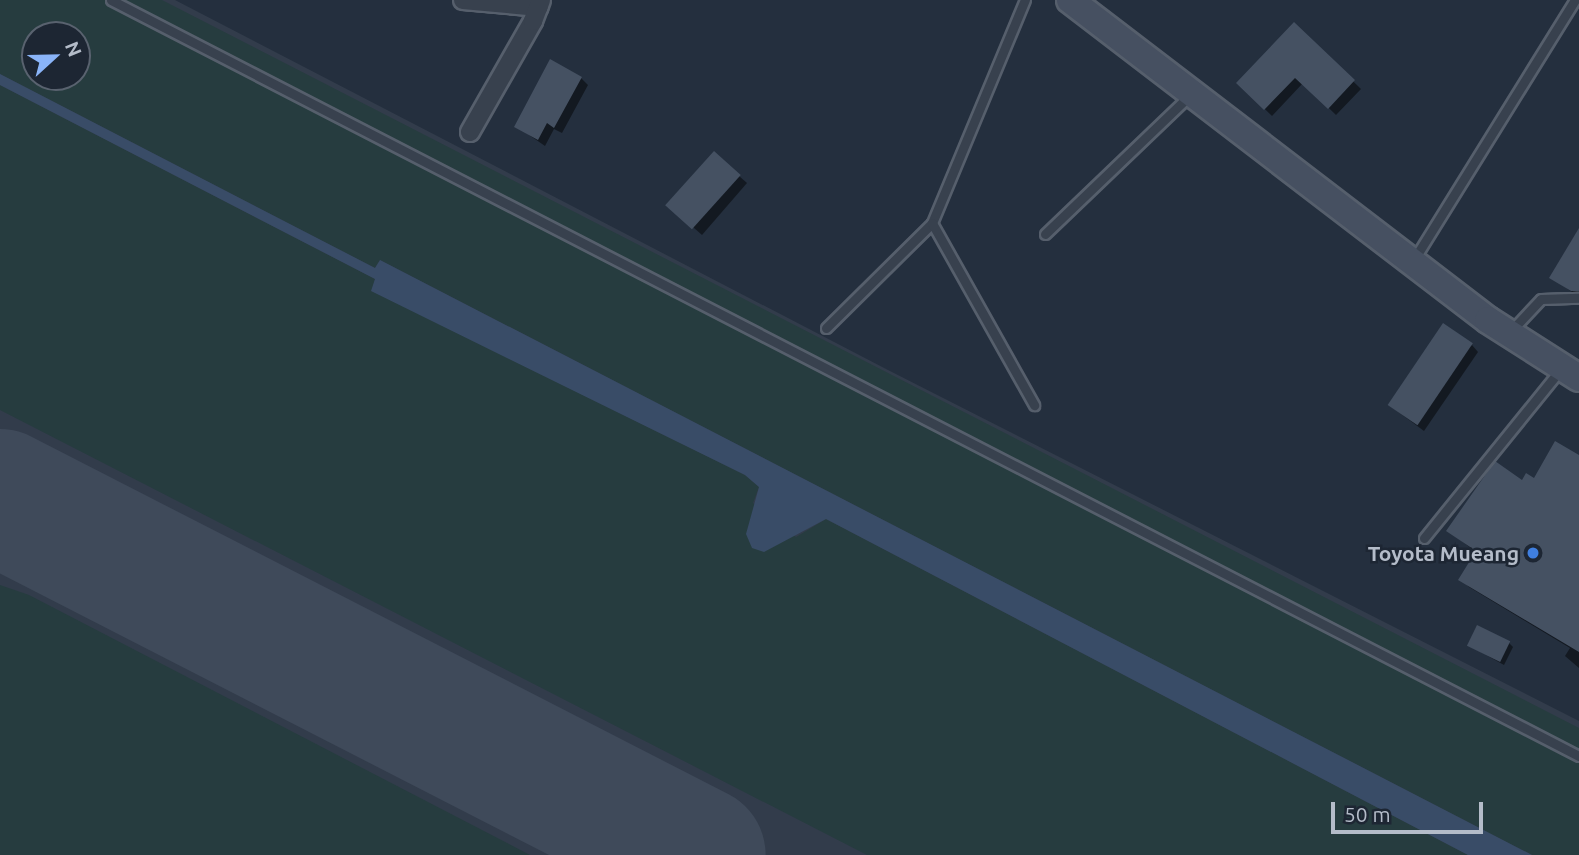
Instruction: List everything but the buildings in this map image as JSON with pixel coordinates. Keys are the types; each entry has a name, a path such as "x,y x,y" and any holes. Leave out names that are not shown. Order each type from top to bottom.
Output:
{"main road":[{"path":"1070,0 1412,262 1509,333 1570,373"}],"street":[{"path":"463,0 540,3 470,132"}],"lane":[{"path":"111,0 1579,757"},
{"path":"826,328 932,223 1025,0"},
{"path":"1412,262 1575,0"},
{"path":"1045,234 1192,93"},
{"path":"932,223 1034,405"},
{"path":"1509,333 1541,299 1579,298"},
{"path":"1424,538 1570,373"}],"shaded area":[{"path":"0,0 175,0 888,370 1579,721 1579,855 0,855"}],"green space":[{"path":"0,0 162,0 1579,728 1579,855 1532,855 380,260 375,268 33,91 91,91 91,21 21,21 21,85 0,74"},
{"path":"0,85 375,279 372,291 745,475 759,487 753,503 796,537 826,519 1468,855 867,855 0,410"},
{"path":"0,585 29,595 530,855 0,855"}],"water":[{"path":"0,74 21,85 21,91 33,91 375,268 380,260 1532,855 1468,855 826,519 764,552 752,548 746,534 759,487 745,475 371,291 375,279 0,85"}],"runway":[{"path":"0,497 698,855"}],"place":[{"name":"Toyota Mueang","path":"1533,553"}]}
